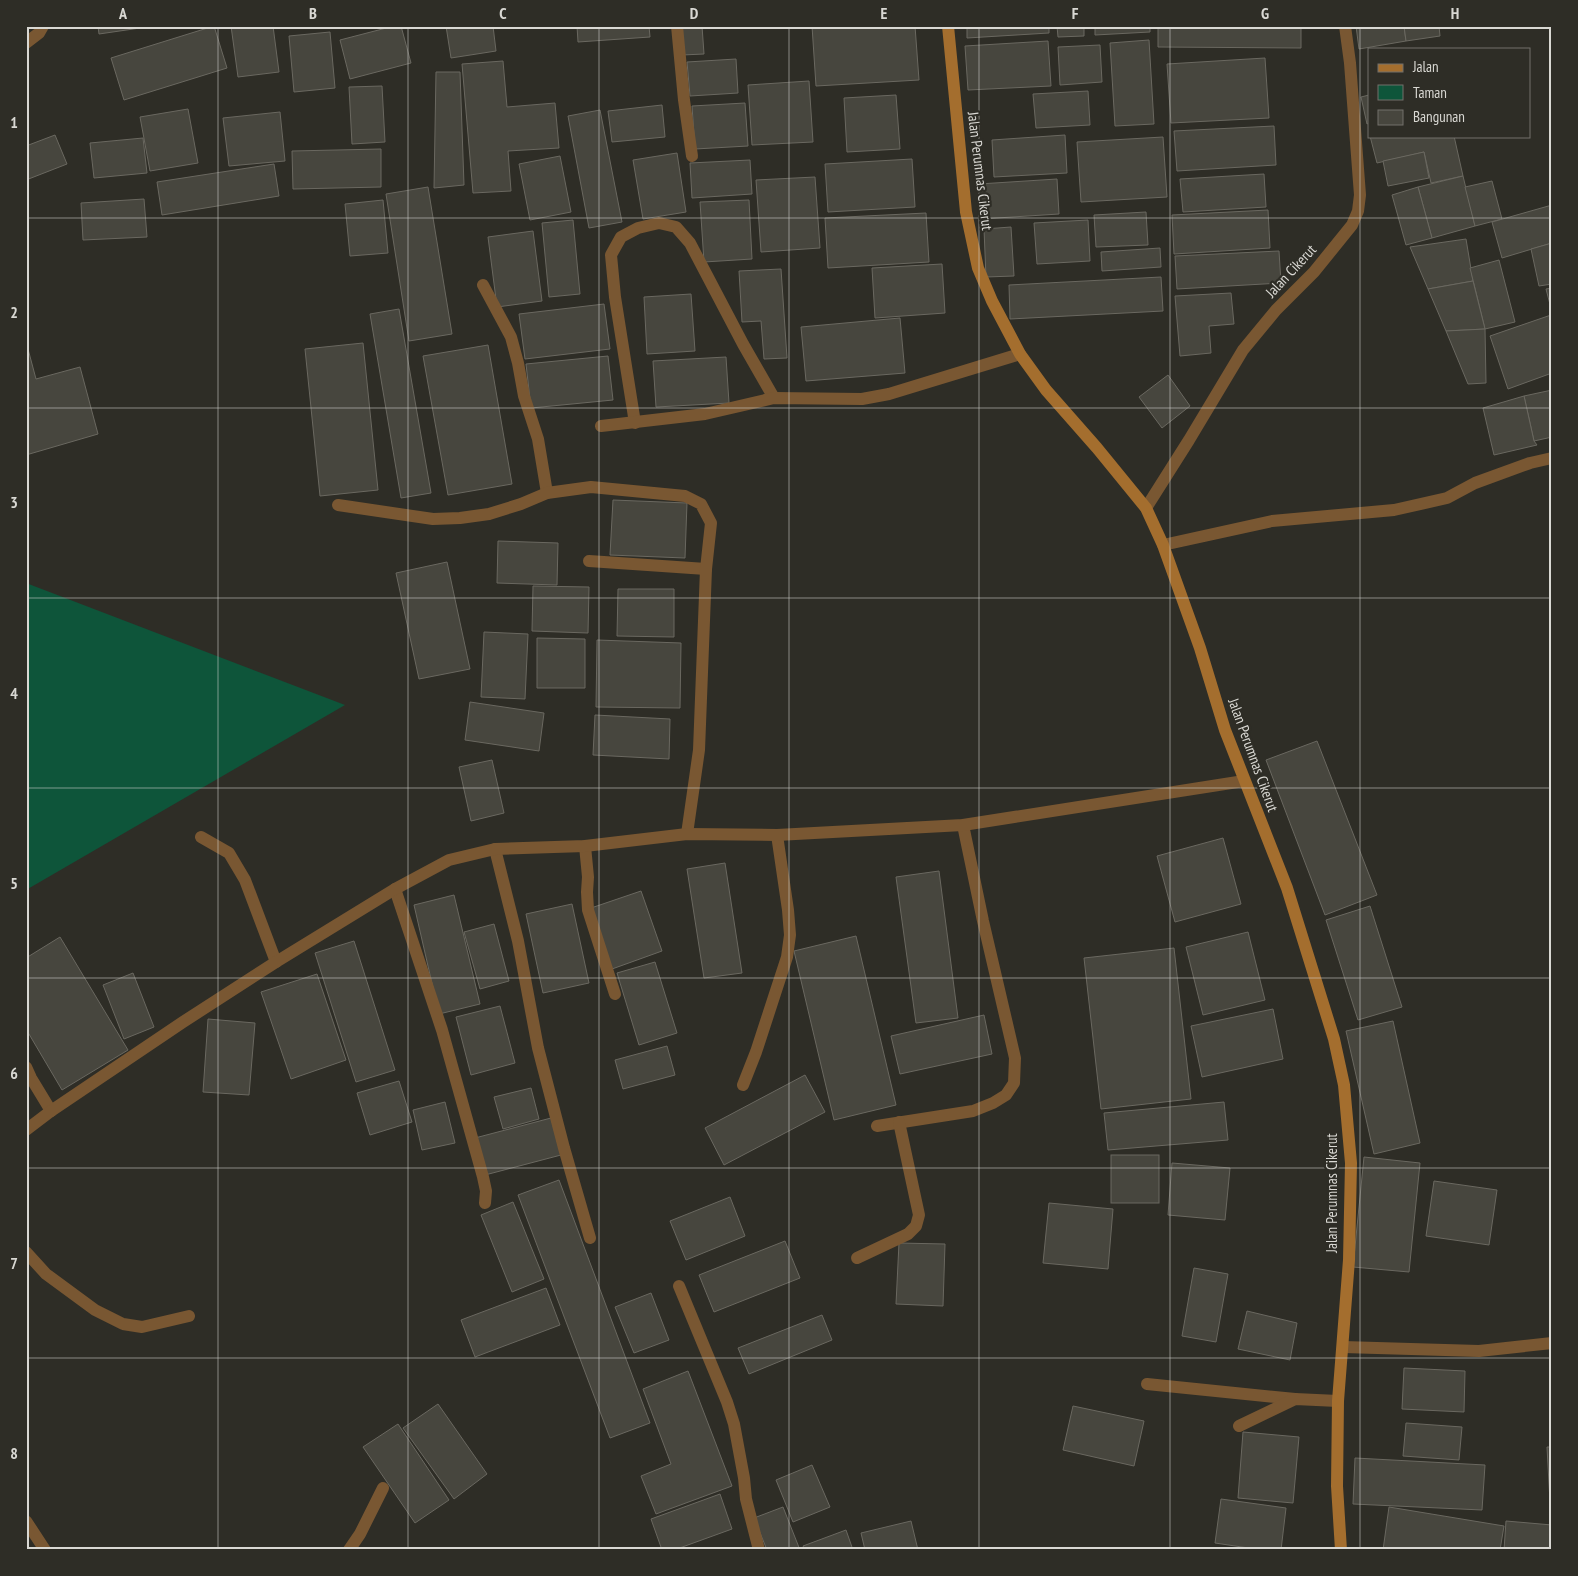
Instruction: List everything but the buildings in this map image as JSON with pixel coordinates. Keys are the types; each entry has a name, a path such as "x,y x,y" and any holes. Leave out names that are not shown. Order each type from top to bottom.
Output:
{"street":[{"path":"26,44 39,33 43,26"},
{"path":"677,26 692,156"},
{"name":"Jalan Perumnas Cikerut","path":"948,26 968,222 978,268 992,301 1020,354 1046,390 1146,508 1163,544 1200,648 1225,730 1286,888 1334,1039 1344,1085 1351,1163 1348,1260 1338,1401 1337,1486 1341,1550"},
{"name":"Jalan Cikerut","path":"1146,508 1243,350 1276,310 1314,272 1352,225 1358,211 1359,186 1350,63 1345,26"},
{"path":"635,423 615,297 611,255 621,237 638,228 659,223 676,227 690,243 743,344 774,398"},
{"path":"483,285 511,338 524,396 538,439 547,493"},
{"path":"601,426 705,414 774,398 862,399 889,394 1020,354"},
{"path":"1163,544 1272,521 1394,510 1447,498 1475,483 1530,463 1552,458"},
{"path":"338,505 433,519 460,518 489,514 547,493 591,487 685,496 701,504 711,523 706,569 699,750 688,834"},
{"path":"589,561 706,569"},
{"path":"26,1130 183,1022 276,962 396,889 449,860 495,849 586,846 688,834 777,835 963,825 1244,781"},
{"path":"877,1126 973,1111 993,1103 1006,1095 1014,1083 1015,1058 963,825"},
{"path":"743,1085 756,1052 787,957 790,934 777,835"},
{"path":"201,837 230,853 245,880 276,962"},
{"path":"586,846 588,910 615,994"},
{"path":"495,849 518,942 538,1048 590,1238"},
{"path":"396,889 442,1030 484,1177 485,1203"},
{"path":"26,1067 51,1111"},
{"path":"857,1258 908,1234 916,1226 919,1215 899,1122"},
{"path":"26,1252 46,1274 95,1310 123,1324 142,1327 189,1316"},
{"path":"679,1286 727,1402 734,1424 746,1500 759,1550"},
{"path":"1343,1347 1479,1351 1552,1343"},
{"path":"1147,1384 1294,1399 1338,1401"},
{"path":"1239,1426 1294,1399"},
{"path":"349,1550 360,1534 383,1488"},
{"path":"26,1520 45,1550"}],"green space":[{"path":"26,583 345,705 26,890"}]}
